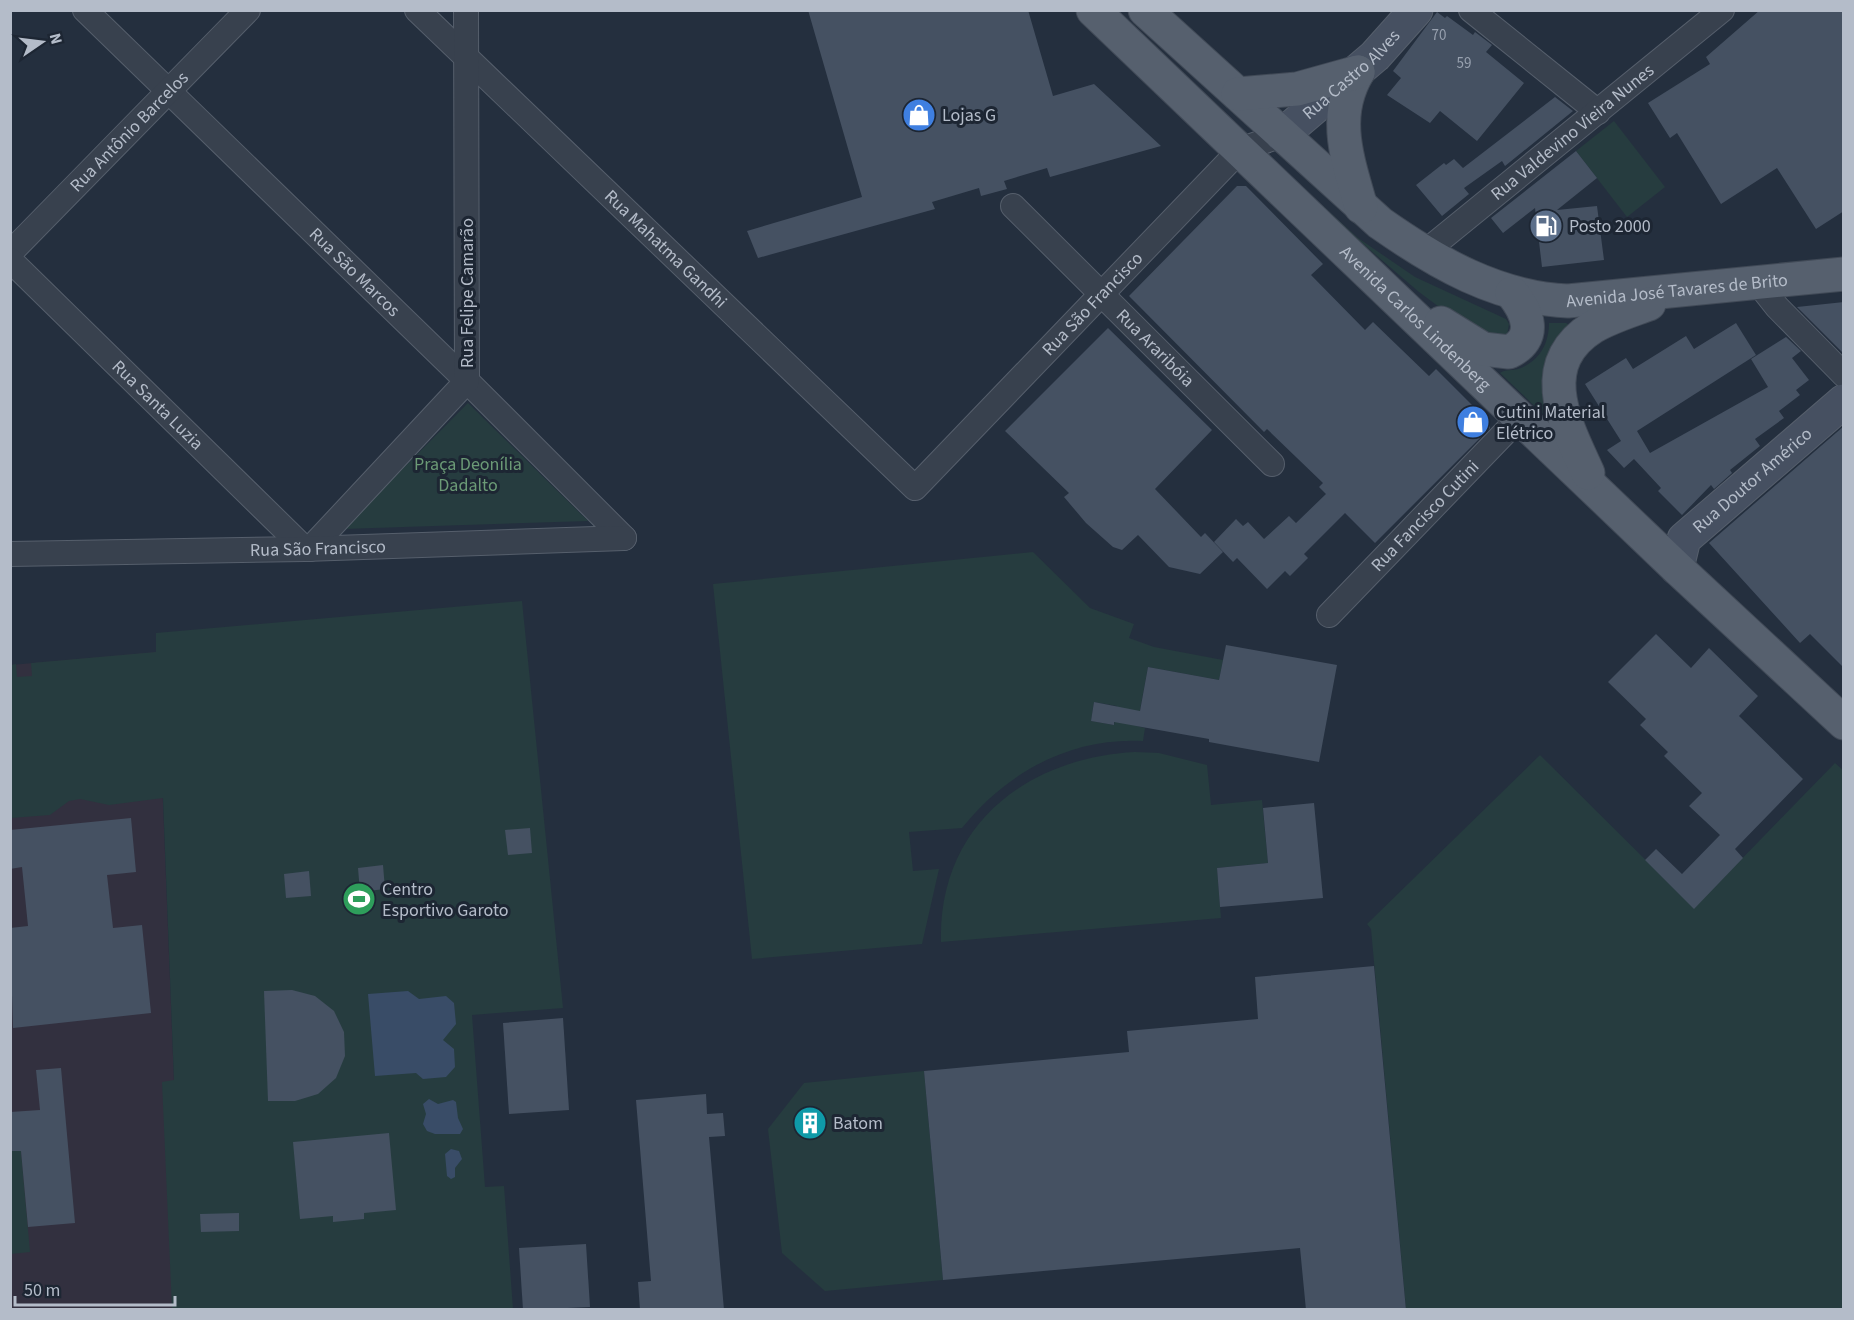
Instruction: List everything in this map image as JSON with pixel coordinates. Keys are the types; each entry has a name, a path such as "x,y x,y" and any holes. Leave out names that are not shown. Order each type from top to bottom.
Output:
{"main road":[{"name":"Avenida Carlos Lindenberg","path":"1093,10 1677,568 1844,723"},
{"path":"1145,10 1361,207 1425,252 1477,280 1512,293 1526,312 1529,327 1527,335 1517,348 1499,353 1476,345 1384,287"},
{"path":"1238,94 1297,89 1358,72"},
{"path":"1358,72 1346,95 1342,135 1361,207"},
{"path":"1279,186 1282,135"},
{"name":"Avenida José Tavares de Brito","path":"1512,293 1568,301 1844,274"},
{"path":"1595,488 1561,411 1558,384 1565,358 1577,341 1593,328 1682,290"}],"street":[{"name":"Rua São Marcos","path":"85,10 467,381 624,538"},
{"name":"Rua Antônio Barcelos","path":"10,253 248,10"},
{"name":"Rua Mahatma Gandhi","path":"417,10 915,489"},
{"name":"Rua Felipe Camarão","path":"307,549 467,381 466,10"},
{"name":"Rua Castro Alves","path":"1282,135 1358,72 1416,10"},
{"path":"1471,10 1598,112"},
{"name":"Rua Valdevino Vieira Nunes","path":"1425,252 1598,112 1711,15"},
{"name":"Rua São Francisco","path":"915,489 1239,150 1282,135"},
{"name":"Rua Araribóia","path":"1013,206 1272,464"},
{"name":"Rua Santa Luzia","path":"10,260 307,549"},
{"path":"1758,283 1777,307 1844,375"},
{"name":"Rua Doutor Américo","path":"1677,568 1684,539 1844,401"},
{"name":"Rua Fancisco Cutini","path":"1329,615 1520,417"},
{"name":"Rua São Francisco","path":"10,554 307,549 624,538"}],"shaded area":[{"path":"157,652 183,1309 11,1310 11,665"}],"green space":[{"path":"1614,121 1665,187 1627,217 1576,151"},
{"path":"1322,205 1358,238 1415,277 1506,319 1509,324 1507,335 1500,339 1450,315 1419,292 1320,207"},
{"path":"1549,323 1566,323 1571,326 1548,411 1543,414 1500,373 1525,366 1537,357 1545,345"},
{"name":"Praça Deonília Dadalto","path":"468,403 588,521 343,529"},
{"path":"1033,552 1090,608 1134,624 1129,638 1154,647 1223,660 1219,680 1148,667 1137,726 1145,728 1143,741 1116,741 1065,752 1019,775 979,808 962,828 909,832 913,871 939,869 922,944 752,959 713,584","holes":["1094,702 1117,706 1114,725 1091,721"]},
{"name":"Centro Esportivo Garoto","path":"522,601 563,1008 472,1015 485,1187 504,1186 513,1309 172,1309 162,1082 174,1080 163,798 109,805 80,799 69,801 50,815 11,818 11,665 16,664 17,677 32,676 31,663 156,652 156,633"},
{"path":"1135,752 1159,753 1207,765 1211,805 1262,800 1268,863 1217,868 1221,918 941,942 944,901 955,865 972,833 996,806 1024,784 1058,768 1095,757"},
{"path":"1540,755 1694,908 1835,763 1844,771 1843,1309 1406,1309 1371,929 1367,924"},
{"path":"924,1071 943,1280 825,1291 782,1253 768,1129 804,1083","holes":["809,1113 820,1120 819,1128 813,1134 805,1132 800,1125 802,1117"]},
{"path":"11,1151 21,1151 30,1252 11,1254"}],"water":[{"path":"408,991 419,999 446,996 454,1003 456,1024 443,1040 454,1049 455,1067 446,1077 423,1079 416,1073 375,1076 368,994"},
{"path":"429,1099 438,1104 453,1100 456,1102 458,1118 463,1129 460,1134 435,1134 427,1131 423,1124 426,1114 423,1104"},
{"path":"451,1149 459,1151 462,1159 455,1168 455,1177 451,1179 447,1176 445,1154"}],"building":[{"name":"Lojas G","path":"808,10 1028,10 1053,96 1094,84 1161,146 1050,177 1047,168 1004,181 1007,189 981,196 979,188 932,202 935,209 758,258 747,231 862,197"},
{"path":"1760,10 1844,10 1844,211 1816,229 1777,168 1721,204 1677,133 1670,138 1648,103 1710,64 1706,57"},
{"path":"1437,12 1445,18 1447,16 1473,35 1475,32 1492,45 1486,52 1524,83 1477,141 1440,111 1430,123 1387,95 1401,78 1393,71"},
{"path":"1555,97 1573,111 1505,166 1502,161 1464,188 1469,194 1442,216 1416,185 1444,163 1446,165 1454,159 1463,168"},
{"path":"1576,151 1597,178 1557,210 1597,206 1604,260 1542,267 1535,208 1503,233 1491,218"},
{"path":"1237,186 1246,186 1323,264 1311,275 1365,330 1373,322 1429,376 1436,369 1489,422 1490,428 1375,543 1345,513 1304,554 1308,558 1290,576 1285,571 1267,589 1237,558 1233,562 1214,542 1236,519 1243,526 1248,522 1264,539 1289,516 1296,523 1326,494 1319,487 1323,483 1267,429 1264,432 1129,296"},
{"path":"1844,302 1844,354 1797,307"},
{"path":"1736,323 1756,355 1637,431 1650,453 1768,387 1751,359 1786,337 1801,351 1792,358 1809,380 1796,390 1800,395 1779,411 1784,418 1755,439 1760,446 1730,470 1732,473 1714,489 1711,485 1682,515 1658,491 1661,488 1634,459 1624,468 1607,450 1621,441 1585,384 1626,358 1633,369 1686,336 1694,349"},
{"path":"1108,328 1212,430 1155,489 1201,537 1205,533 1223,552 1200,574 1169,567 1138,535 1122,550 1113,547 1086,523 1064,497 1069,493 1005,431"},
{"path":"1844,426 1844,668 1810,634 1800,643 1709,543"},
{"path":"1656,634 1691,668 1709,648 1758,696 1739,716 1803,779 1735,849 1743,858 1694,909 1645,860 1656,849 1682,874 1720,835 1689,806 1702,793 1664,756 1668,752 1640,725 1646,719 1608,682"},
{"path":"1226,645 1337,665 1319,762 1209,742 1209,739 1114,722 1114,725 1091,721 1094,702 1140,711 1148,667 1219,680"},
{"path":"1314,803 1323,898 1220,907 1217,868 1268,863 1263,808"},
{"path":"131,818 136,872 107,875 113,928 142,925 151,1013 13,1028 10,928 28,926 22,867 10,869 10,830"},
{"path":"530,828 532,853 508,855 505,830"},
{"path":"383,865 385,889 360,892 358,868"},
{"path":"309,871 311,896 286,898 284,874"},
{"path":"1374,966 1406,1310 1306,1310 1300,1248 943,1280 924,1071 1129,1052 1127,1031 1258,1019 1255,977"},
{"path":"292,990 315,996 334,1011 344,1032 345,1056 336,1078 318,1094 295,1101 268,1101 264,991"},
{"path":"563,1018 569,1110 509,1114 503,1023"},
{"path":"61,1068 75,1223 28,1227 21,1151 10,1151 10,1112 40,1110 36,1070"},
{"path":"706,1094 707,1114 723,1113 725,1136 709,1137 724,1310 640,1310 638,1282 651,1281 636,1100"},
{"name":"Batom","path":"810,1114 817,1117 820,1124 817,1131 810,1134 803,1131 800,1124 803,1117"},
{"path":"389,1133 396,1210 364,1213 364,1219 333,1222 333,1216 300,1219 293,1142"},
{"path":"239,1213 239,1231 201,1232 200,1214"},
{"path":"586,1244 590,1307 523,1310 519,1248"}],"place":[{"name":"Lojas G","path":"919,115"},
{"name":"Posto 2000","path":"1546,226"},
{"name":"Cutini Material Elétrico","path":"1473,422"},
{"name":"Centro Esportivo Garoto","path":"359,899"},
{"name":"Batom","path":"810,1123"}]}
